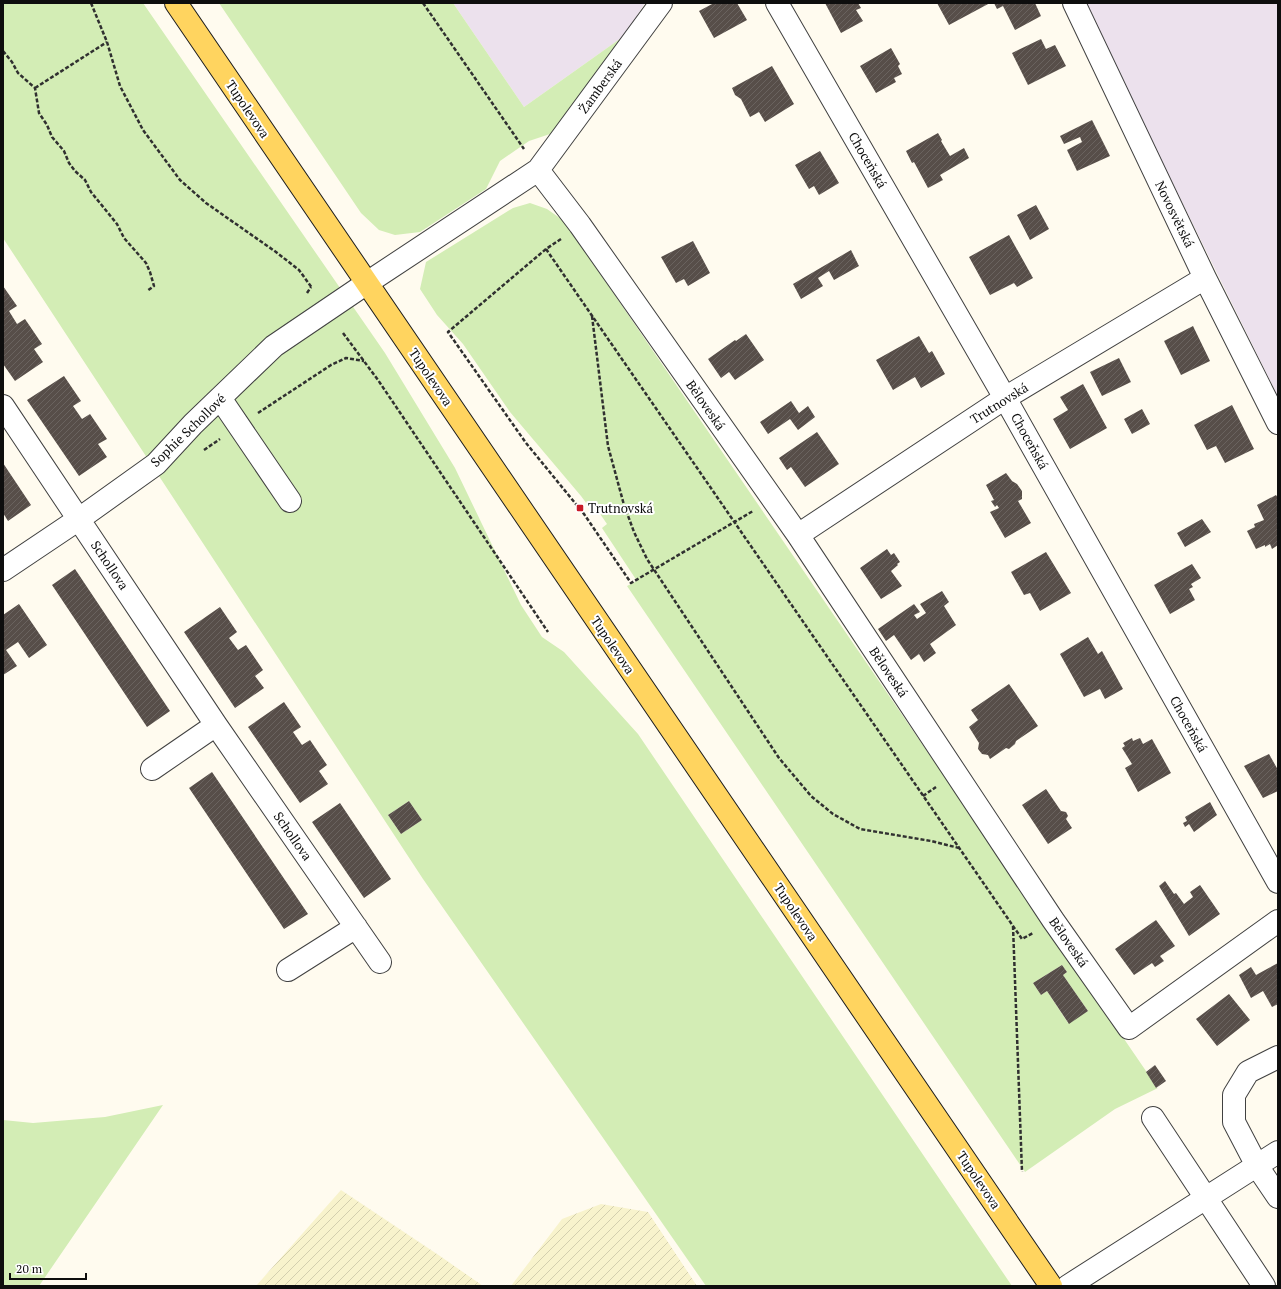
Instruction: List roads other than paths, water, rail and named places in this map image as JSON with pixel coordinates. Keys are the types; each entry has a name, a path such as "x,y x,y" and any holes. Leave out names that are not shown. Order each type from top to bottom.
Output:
{"main road":[{"name":"Tupolevova","path":"176,3 1051,1286"}],"street":[{"name":"Žamberská","path":"538,170 661,3"},
{"name":"Choceňská","path":"777,3 1005,398 1278,882"},
{"name":"Novosvětská","path":"1074,3 1205,278 1278,423"},
{"name":"Sophie Schollové","path":"3,570 79,519 156,464 193,424 274,346 538,170"},
{"name":"Běloveská","path":"538,170 580,225 798,535 1053,920 1130,1028 1278,921"},
{"name":"Trutnovská","path":"798,535 1005,398 1205,278"},
{"path":"220,398 290,501"},
{"name":"Schollova","path":"3,406 216,725 380,962"},
{"path":"152,769 216,725"},
{"path":"288,970 356,927"},
{"path":"1278,1057 1248,1072 1234,1096 1234,1122 1257,1166 1278,1197"},
{"path":"1153,1118 1264,1286"},
{"path":"1068,1286 1278,1152"}],"place":[{"name":"Trutnovská","path":"580,508"}]}
